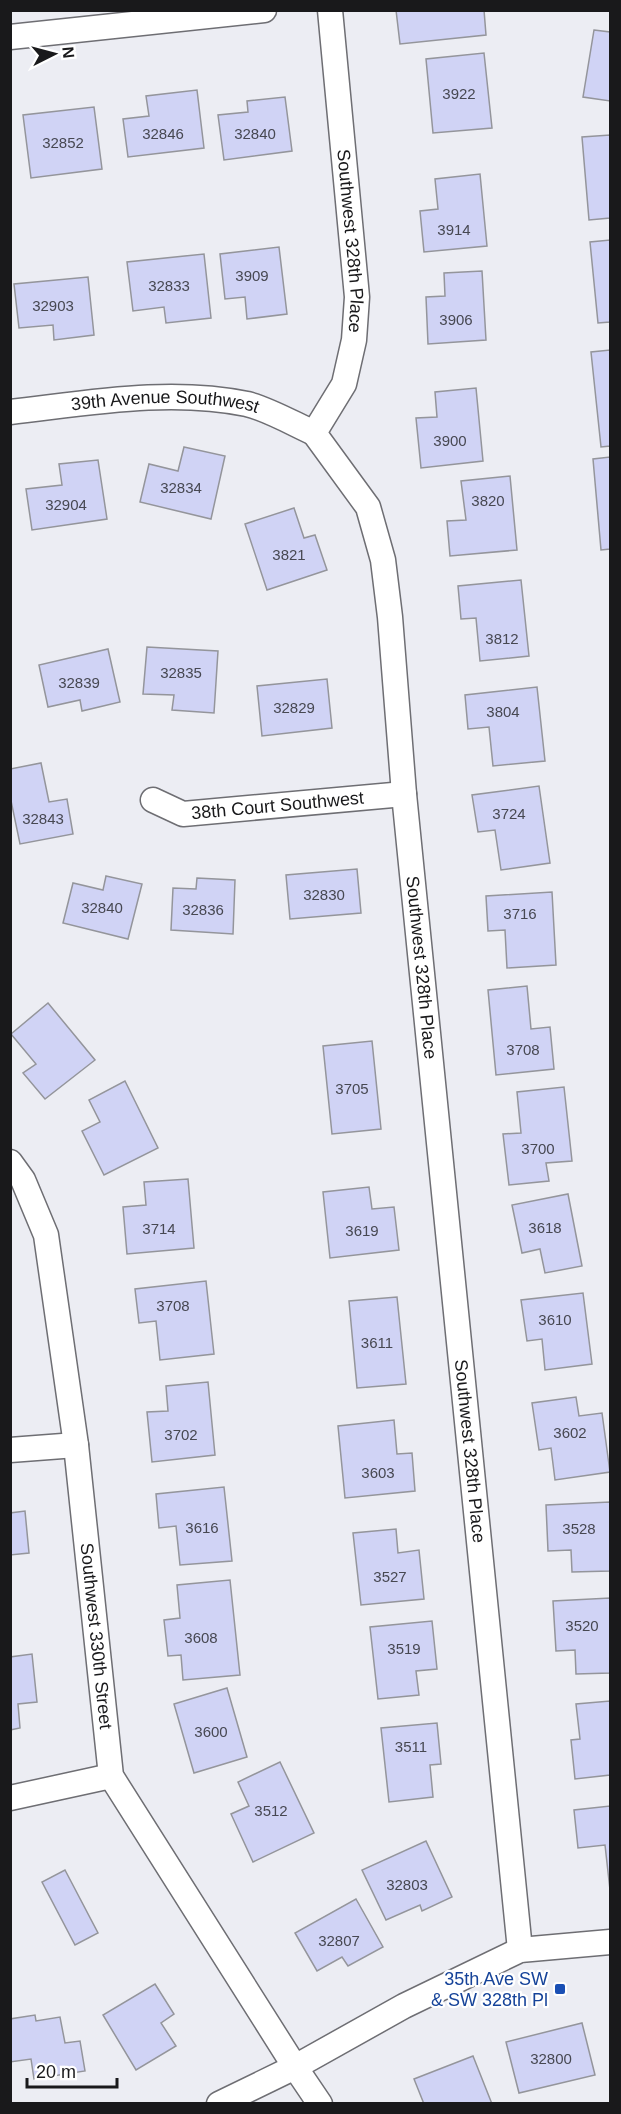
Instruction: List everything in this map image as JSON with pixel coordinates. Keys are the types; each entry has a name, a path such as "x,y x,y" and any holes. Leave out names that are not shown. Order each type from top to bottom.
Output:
{"street":[{"path":"10,38 264,10"},
{"name":"Southwest 328th Place","path":"330,10 357,297 354,340 344,384 314,432 368,507 383,560 390,617 404,794 520,1950"},
{"name":"39th Avenue Southwest","path":"10,412 141,397 203,397 249,404 314,432"},
{"name":"38th Court Southwest","path":"153,800 183,814 404,794"},
{"name":"Southwest 330th Street","path":"10,1162 23,1180 46,1235 76,1445 111,1776 320,2103"},
{"path":"10,1450 76,1445"},
{"path":"10,1798 111,1776"},
{"path":"219,2103 295,2067 404,2006 520,1950 610,1942"}],"building":[{"path":"396,10 484,10 486,35 400,44"},
{"path":"594,30 610,32 610,101 583,97"},
{"path":"484,53 492,128 433,133 426,59"},
{"path":"197,90 204,148 128,157 123,119 149,116 146,96"},
{"path":"285,97 292,151 224,160 218,115 248,112 247,101"},
{"path":"94,107 102,169 31,178 23,115"},
{"path":"610,135 610,218 589,220 582,137"},
{"path":"480,174 487,246 424,252 420,211 438,209 435,179"},
{"path":"610,240 610,322 598,323 590,242"},
{"path":"279,247 287,314 247,319 245,297 225,299 220,254"},
{"path":"204,254 211,318 166,323 164,307 133,311 127,262"},
{"path":"482,271 486,340 428,344 426,297 445,296 444,273"},
{"path":"88,277 94,335 54,340 53,325 19,328 14,284"},
{"path":"610,350 610,446 601,447 591,352"},
{"path":"476,388 483,461 421,468 416,418 437,417 435,392"},
{"path":"184,447 225,456 211,519 140,502 149,464 178,471"},
{"path":"610,457 610,549 601,550 593,459"},
{"path":"98,460 107,519 32,530 26,489 62,485 59,464"},
{"path":"510,476 517,550 450,556 447,521 466,520 461,481"},
{"path":"294,508 304,538 315,535 327,570 267,590 245,524"},
{"path":"521,580 529,656 480,661 476,618 461,619 458,586"},
{"path":"147,647 218,651 214,713 172,710 174,695 143,694"},
{"path":"108,649 120,702 82,711 80,700 48,707 39,665"},
{"path":"327,679 332,728 262,736 257,686"},
{"path":"537,687 545,761 493,766 489,727 468,729 465,695"},
{"path":"41,763 49,802 67,799 73,834 20,844 10,796 10,769"},
{"path":"539,786 550,863 501,870 495,830 478,832 472,795"},
{"path":"357,869 361,913 290,919 286,875"},
{"path":"106,876 142,884 128,939 63,923 73,883 103,890"},
{"path":"197,878 235,880 233,934 171,930 173,888 196,889"},
{"path":"552,892 556,965 507,968 505,930 488,931 486,896"},
{"path":"527,986 531,1029 550,1027 554,1069 496,1075 488,990"},
{"path":"48,1003 95,1060 45,1099 23,1073 36,1064 11,1034"},
{"path":"372,1041 381,1129 332,1134 323,1046"},
{"path":"125,1081 158,1148 104,1175 82,1131 100,1122 89,1100"},
{"path":"564,1087 572,1161 546,1163 549,1181 509,1185 503,1134 521,1133 517,1092"},
{"path":"188,1179 194,1248 127,1254 123,1207 146,1205 144,1182"},
{"path":"369,1187 372,1209 394,1207 399,1250 330,1258 323,1192"},
{"path":"568,1194 582,1266 545,1273 540,1249 522,1253 512,1205"},
{"path":"206,1281 214,1354 160,1360 156,1321 139,1323 135,1289"},
{"path":"583,1293 592,1364 545,1370 542,1339 527,1341 521,1300"},
{"path":"397,1297 406,1384 357,1388 349,1301"},
{"path":"208,1382 215,1455 152,1462 147,1412 168,1411 166,1386"},
{"path":"576,1397 579,1416 602,1413 610,1472 555,1480 551,1448 539,1450 532,1403"},
{"path":"394,1420 397,1454 412,1453 415,1491 345,1498 338,1426"},
{"path":"224,1487 232,1561 180,1565 176,1526 159,1528 156,1494"},
{"path":"610,1502 610,1571 572,1572 571,1550 548,1551 546,1505"},
{"path":"25,1511 29,1553 10,1555 10,1513"},
{"path":"396,1529 398,1553 419,1550 424,1599 361,1605 353,1533"},
{"path":"230,1580 240,1675 183,1680 181,1655 168,1656 164,1620 180,1618 177,1585"},
{"path":"610,1598 610,1673 576,1674 575,1650 556,1651 553,1601"},
{"path":"432,1621 437,1669 416,1671 419,1695 378,1699 370,1627"},
{"path":"32,1654 37,1702 18,1704 20,1728 10,1730 10,1657"},
{"path":"227,1688 247,1757 194,1773 174,1704"},
{"path":"610,1701 610,1775 575,1779 571,1740 580,1739 576,1704"},
{"path":"437,1723 441,1764 430,1765 433,1797 389,1802 381,1728"},
{"path":"280,1762 314,1833 253,1862 231,1814 249,1806 238,1782"},
{"path":"610,1806 610,1890 605,1845 578,1848 574,1810"},
{"path":"426,1841 452,1897 422,1911 420,1905 386,1920 362,1870"},
{"path":"65,1870 98,1933 75,1945 42,1882"},
{"path":"356,1899 383,1947 348,1966 342,1957 317,1971 295,1933"},
{"path":"155,1984 174,2014 161,2023 176,2046 136,2070 103,2015"},
{"path":"35,2015 36,2021 60,2017 65,2043 80,2041 85,2071 34,2079 31,2059 10,2062 10,2019"},
{"path":"582,2023 595,2075 519,2093 506,2042"},
{"path":"473,2056 492,2104 424,2104 414,2079"}],"place":[{"name":"35th Ave SW & SW 328th Pl","path":"560,1989"}]}
